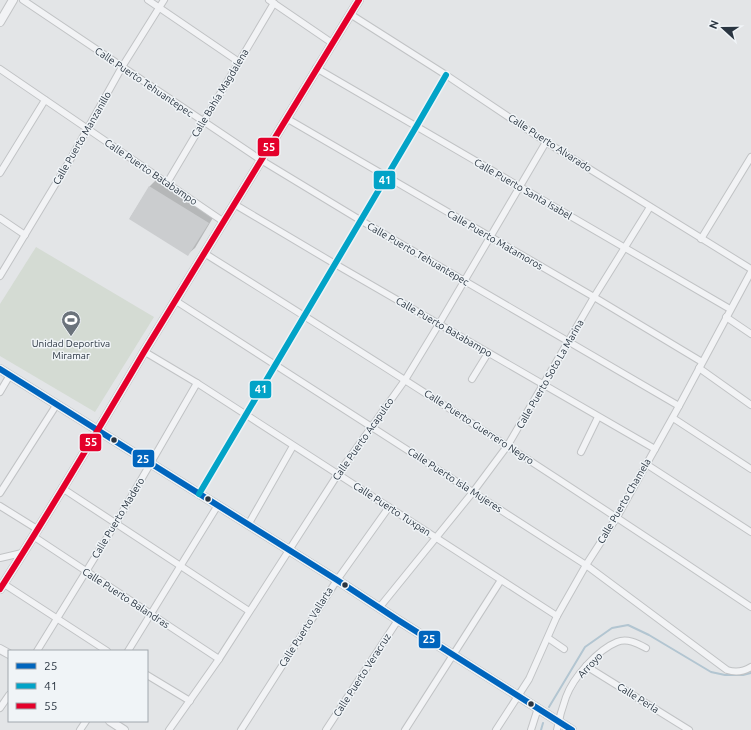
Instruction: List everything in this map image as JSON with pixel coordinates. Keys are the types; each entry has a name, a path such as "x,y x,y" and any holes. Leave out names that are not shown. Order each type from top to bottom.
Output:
{"street":[{"path":"0,22 13,0"},
{"name":"Calle Puerto Tehuantepec","path":"23,0 261,160 360,220 679,406"},
{"path":"148,0 239,62"},
{"name":"Calle Puerto Manzanillo","path":"0,276 88,129 122,67 164,0"},
{"path":"105,650 56,618 2,587 99,430 316,68 359,0"},
{"path":"271,2 332,43"},
{"name":"Calle Bahía Magdalena","path":"167,183 239,62 271,2"},
{"name":"Calle Puerto Alvarado","path":"350,14 446,75 546,142 751,270"},
{"name":"Calle Puerto Santa Isabel","path":"316,68 730,309"},
{"name":"Calle Puerto Batabampo","path":"0,69 224,222"},
{"path":"199,494 446,75"},
{"path":"0,173 45,100"},
{"name":"Calle Puerto Matamoros","path":"286,118 594,297 702,362"},
{"name":"Calle Puerto Acapulco","path":"170,730 219,659 338,474 405,380 440,324 546,142"},
{"path":"701,239 751,157"},
{"name":"Calle Puerto Batabampo","path":"234,204 655,449"},
{"name":"Calle Puerto Soto La Marina","path":"379,608 473,492 508,446 594,297 650,207"},
{"path":"0,218 25,235"},
{"name":"Calle Puerto Guerrero Negro","path":"204,253 508,446 751,607"},
{"name":"Calle Puerto Chamela","path":"496,730 529,679 557,616 586,565 617,517 673,418 751,270"},
{"name":"Calle Puerto Isla Mujeres","path":"176,300 586,565 727,670 741,672 751,667"},
{"path":"726,317 751,334"},
{"name":"Calle Puerto Tuxpan","path":"145,352 197,383 557,616"},
{"path":"472,380 488,353"},
{"path":"699,368 751,405"},
{"path":"0,369 538,708 558,726 572,730"},
{"path":"0,392 10,375"},
{"name":"Calle Puerto Madero","path":"38,650 116,523 197,383"},
{"path":"0,493 57,404"},
{"path":"581,452 598,416"},
{"path":"673,418 751,469"},
{"path":"248,525 293,446"},
{"path":"646,464 751,532"},
{"path":"62,488 249,611"},
{"path":"129,650 218,505"},
{"name":"Calle Puerto Balandras","path":"0,506 86,572 219,659"},
{"name":"Calle Puerto Vallarta","path":"241,730 337,580 389,507"},
{"path":"0,558 22,553"},
{"path":"405,730 501,580"},
{"name":"Calle Puerto Veracruz","path":"326,730 398,620"},
{"path":"548,638 564,649"},
{"name":"Arroyo","path":"558,726 566,697 574,680 586,666 603,651 617,642 629,641 638,643 646,648"},
{"name":"Calle Perla","path":"586,666 689,730"},
{"path":"148,677 190,702"},
{"path":"0,708 8,696"},
{"path":"531,730 538,708"},
{"path":"112,722 124,730"}],"shaded area":[{"name":"Unidad Deportiva Miramar","path":"36,247 154,317 95,412 0,356 0,304"}],"building":[{"path":"149,186 209,223 188,256 129,219"}],"waterway":[{"path":"549,707 585,647 612,628 628,625 649,635 711,672 725,675 743,675 751,673"},
{"path":"541,730 543,723"}],"transit line":[{"name":"55","path":"0,589 359,0"},
{"name":"41","path":"199,494 446,75"},
{"name":"25","path":"0,369 337,580 572,730"}],"place":[{"name":"Unidad Deportiva Miramar","path":"71,337"}]}
